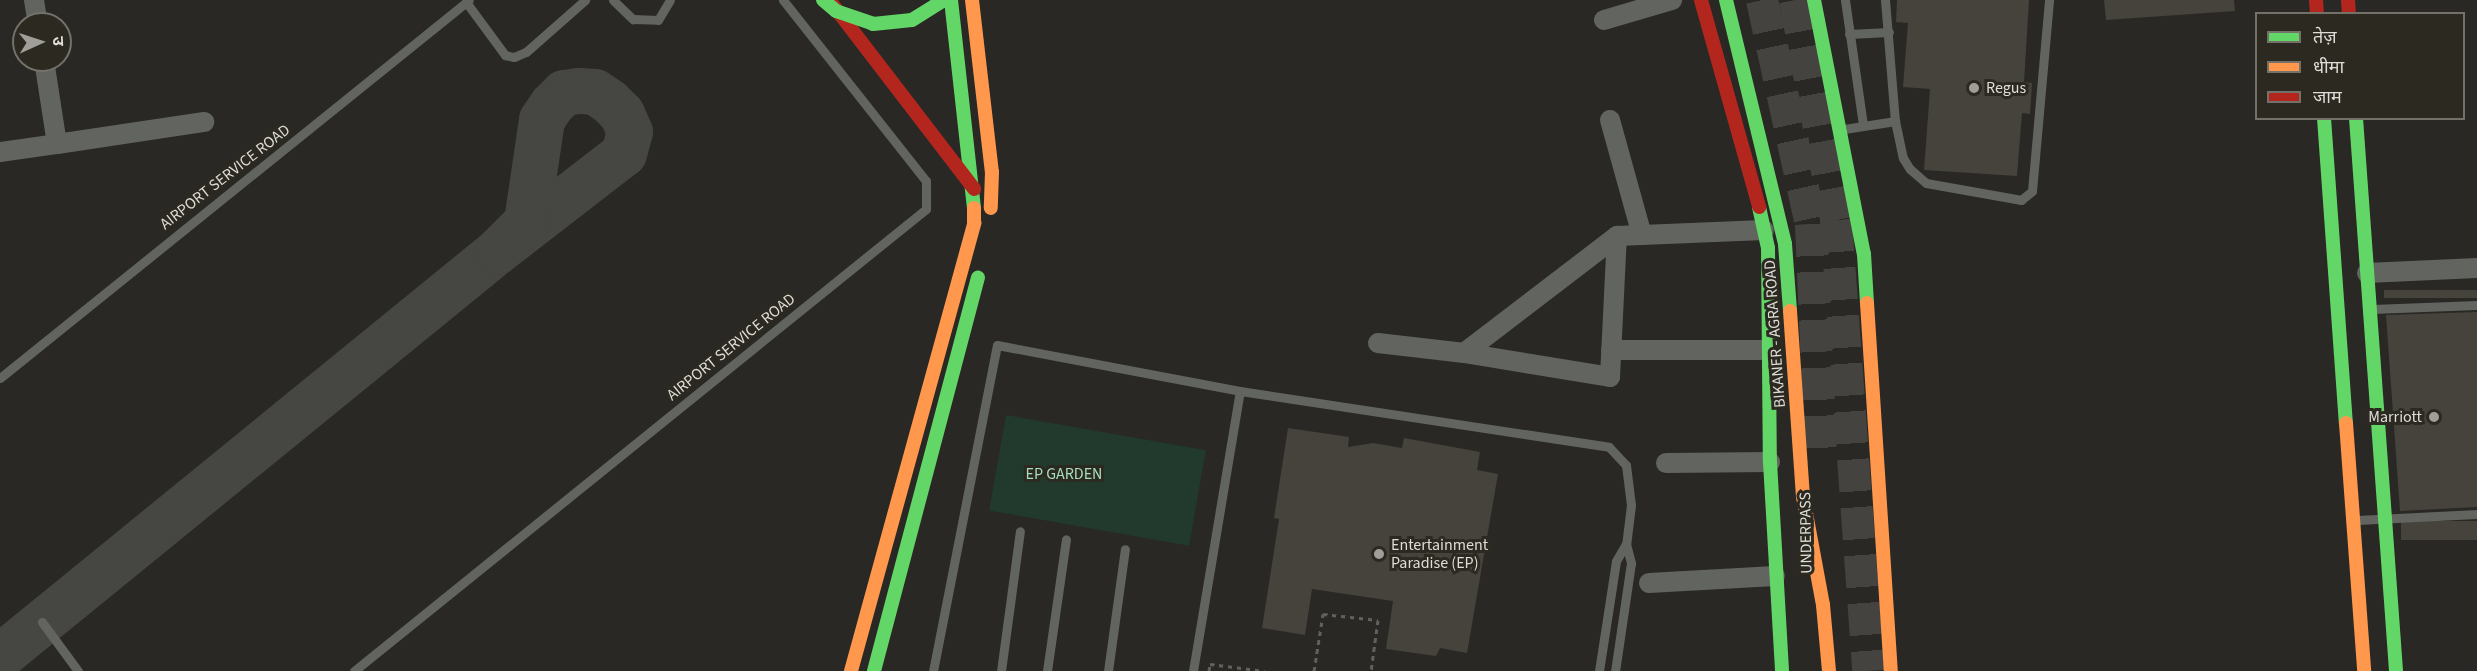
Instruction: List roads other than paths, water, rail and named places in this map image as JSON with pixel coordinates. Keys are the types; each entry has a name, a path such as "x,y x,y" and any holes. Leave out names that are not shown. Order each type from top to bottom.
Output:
{"main road":[{"path":"823,0 836,11 873,24 912,20 928,13 944,0"},
{"path":"829,0 975,189"},
{"path":"851,671 974,223 975,189 951,0"},
{"path":"972,0 992,172 990,228"},
{"path":"1701,0 1751,169 1768,249 1770,462 1782,671"},
{"name":"BIKANER - AGRA ROAD","path":"1726,0 1785,244 1803,497 1823,605 1829,671"},
{"path":"1814,0 1864,254 1891,671"},
{"path":"2325,120 2364,671"},
{"path":"2356,120 2367,273 2372,309 2396,671"},
{"path":"874,671 982,266"},
{"name":"UNDERPASS","path":"1822,516 1823,605"}],"street":[{"path":"1604,20 1672,0"},
{"path":"46,72 57,144"},
{"path":"1610,120 1642,235"},
{"path":"0,152 204,122"},
{"path":"1464,353 1617,236 1764,230"},
{"path":"1378,344 1464,353 1610,378 1617,236"},
{"path":"2367,273 2477,268"},
{"path":"1611,350 1769,350"},
{"path":"1666,463 1770,462"},
{"path":"1649,583 1775,576"}],"lane":[{"path":"467,1 505,55 514,57 526,52 585,0"},
{"path":"613,0 633,19 658,20 670,0"},
{"name":"AIRPORT SERVICE ROAD","path":"354,671 926,209 926,181 783,0"},
{"path":"1845,0 1863,125"},
{"path":"1885,0 1894,122 1903,158 1926,183 1995,197 2028,197 2032,191 2049,0"},
{"name":"AIRPORT SERVICE ROAD","path":"0,378 467,1"},
{"path":"1849,34 1889,32"},
{"path":"1840,130 1894,122"},
{"path":"2372,309 2477,305"},
{"path":"933,671 997,345 1240,391 1609,447 1626,465 1631,505 1626,544 1631,563 1615,671"},
{"path":"1193,671 1240,391"},
{"path":"2354,520 2477,514"},
{"path":"1001,671 1020,531"},
{"path":"1047,671 1066,539"},
{"path":"1599,671 1616,561 1626,544"},
{"path":"1108,671 1125,549"},
{"path":"42,622 78,671"}],"tunnel":[{"path":"1762,0 1811,224 1821,461"},
{"path":"1795,0 1836,220 1868,671"}],"place":[{"name":"Regus","path":"1974,88"},
{"name":"Marriott","path":"2434,417"},
{"name":"Entertainment Paradise (EP)","path":"1379,554"}],"park label":[{"name":"EP GARDEN","path":"1064,474"}]}
